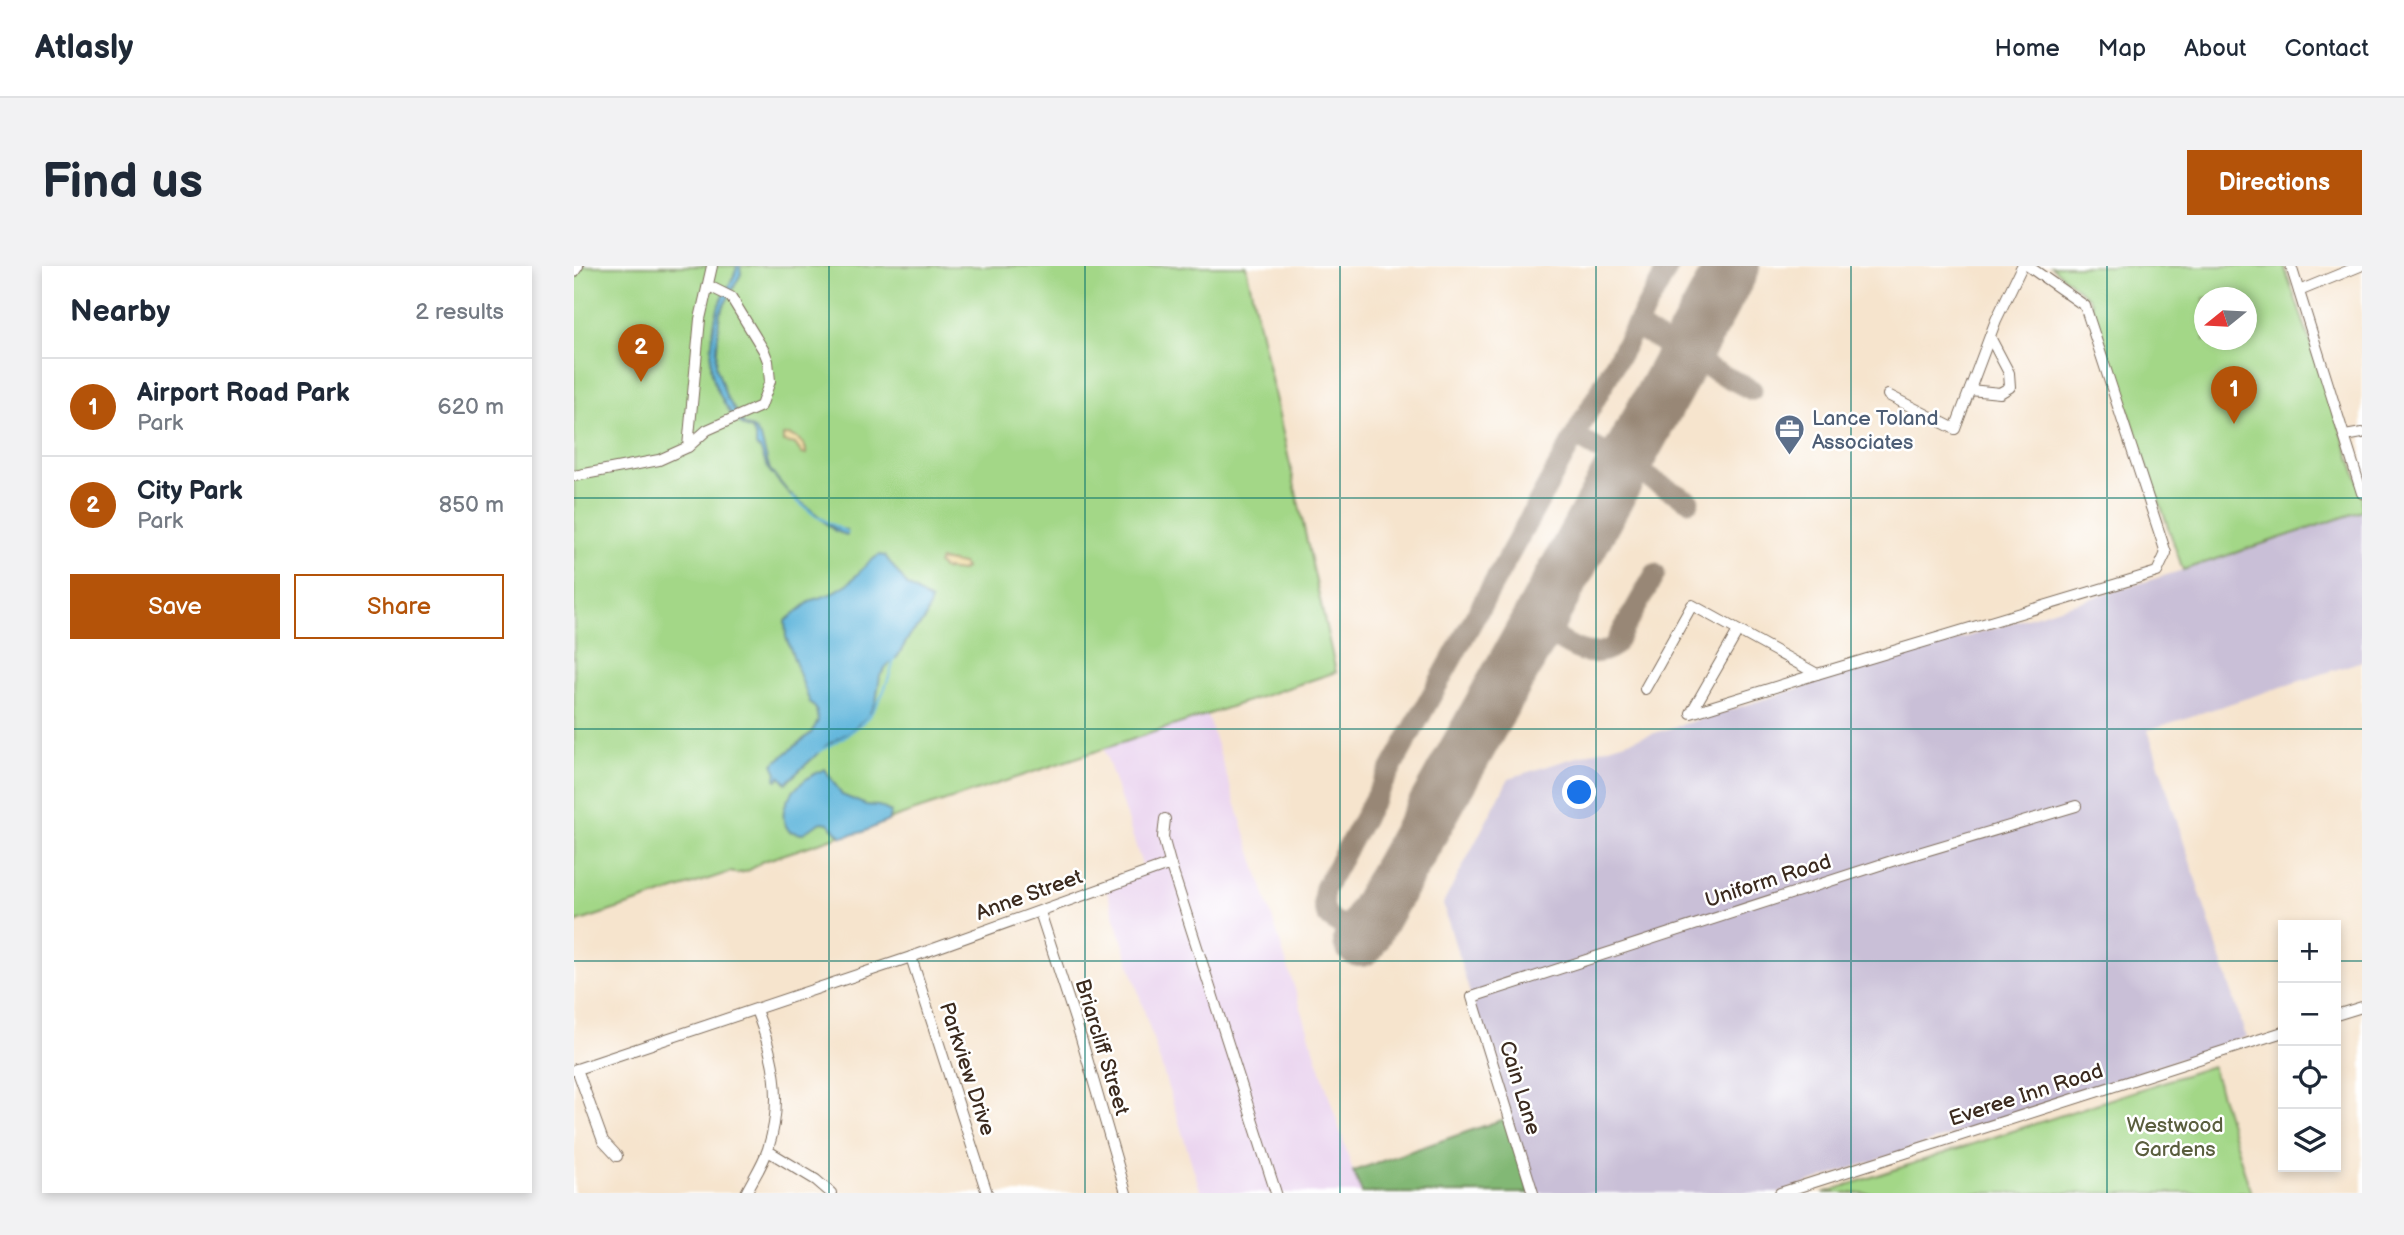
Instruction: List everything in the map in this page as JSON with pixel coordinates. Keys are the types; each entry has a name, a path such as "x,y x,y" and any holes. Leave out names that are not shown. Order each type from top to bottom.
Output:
{"street":[{"path":"574,272 578,266"},
{"path":"688,447 700,319 714,288 712,266"},
{"path":"1888,395 1955,429 1990,337 2022,266"},
{"path":"1738,631 1691,713 2157,572 2166,553 2085,306 2028,266"},
{"path":"2291,266 2362,493"},
{"path":"2299,291 2360,266"},
{"path":"574,476 659,460 688,447 707,430 761,406 770,381 770,370 764,351 730,297 714,288"},
{"path":"1970,390 2000,393 2010,387 2009,373 1990,337"},
{"path":"2345,436 2362,433"},
{"path":"1645,689 1692,605 1817,674"},
{"name":"Uniform Road","path":"1474,996 1895,860 2076,806"},
{"path":"1165,819 1163,837 1171,866 1276,1193"},
{"name":"Anne Street","path":"576,1069 756,1010 1171,866"},
{"name":"Briarcliff Street","path":"1040,912 1082,1038 1126,1193"},
{"name":"Parkview Drive","path":"911,957 987,1193"},
{"name":"Cain Lane","path":"1474,996 1472,998 1533,1193"},
{"path":"2341,1013 2362,1007"},
{"path":"746,1193 768,1151 776,1117 776,1079 769,1042 756,1010"},
{"name":"Everee Inn Road","path":"1780,1193 2278,1034"},
{"path":"576,1069 603,1142 617,1156"},
{"path":"768,1151 816,1180 831,1193"}],"shaded area":[{"path":"2362,511 2362,661 2148,730 2246,1037 1777,1193 1530,1193 1443,904 1509,778 2183,570"},
{"path":"1207,714 1362,1193 1201,1193 1104,882 1143,868 1104,749"}],"green space":[{"path":"574,266 1246,266 1336,672 761,862 747,872 730,872 574,923"},
{"path":"2051,266 2284,266 2362,492 2362,511 2183,570 2089,298"},
{"name":"Westwood Gardens","path":"2212,1066 2251,1193 1823,1193"},
{"path":"1507,1118 1530,1193 1362,1193 1353,1171"}],"sand":[{"path":"783,435 799,440 806,454 802,454 795,444 783,442"},
{"path":"940,560 962,564 965,568 961,571 943,569 938,564"}],"water":[{"path":"737,266 740,266 741,274 720,313 719,320 716,366 726,396 745,426 753,428 761,438 770,470 788,492 834,528 847,530 847,535 835,531 792,497 768,469 760,449 756,447 752,430 744,427 730,412 719,392 711,364 714,326 719,305"},
{"path":"879,555 885,556 908,586 931,601 925,620 910,635 898,656 880,676 876,702 868,716 851,731 827,745 786,783 780,776 777,780 773,764 811,733 818,721 816,709 810,703 786,637 785,621 812,600 831,594 849,583"},
{"path":"825,769 842,795 891,812 888,821 863,832 842,837 828,823 822,822 801,834 789,831 784,821 786,803 807,779"}],"waterway":[{"path":"792,497 816,516 848,533"},
{"path":"818,752 848,734 869,716 883,692 894,659"}],"taxiway":[{"path":"1366,929 1332,920 1324,908 1325,888 1669,266"},
{"path":"1636,326 1684,355 1752,390"},
{"path":"1575,436 1689,501"},
{"path":"1536,625 1574,648 1594,653 1604,651 1614,646 1655,574"}],"runway":[{"path":"1360,940 1733,266"}],"place":[{"name":"City Park","path":"641,382"},
{"name":"Airport Road Park","path":"2234,424"},
{"name":"Lance Toland Associates","path":"1789,457"}]}
